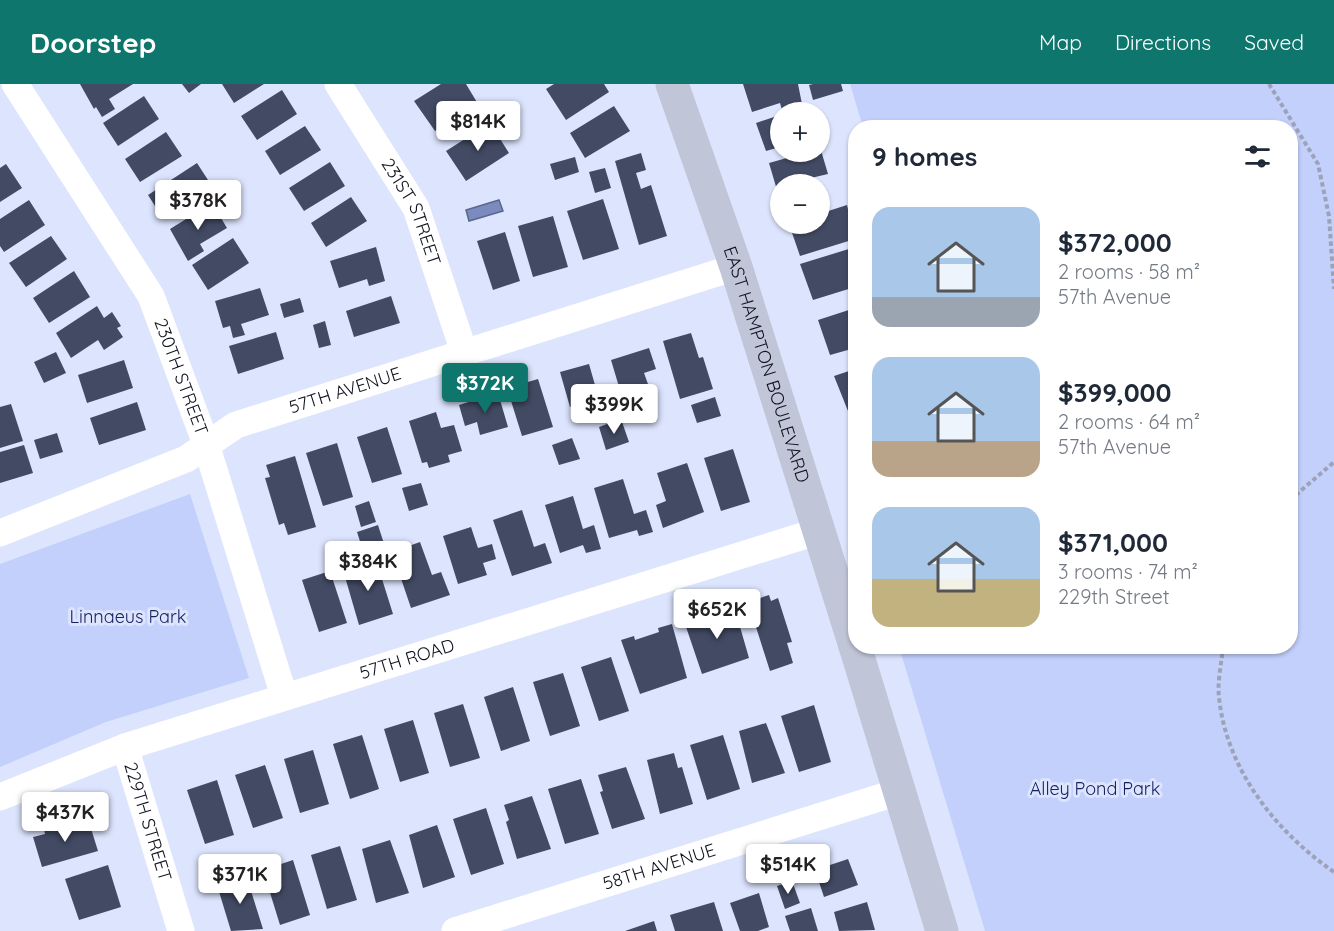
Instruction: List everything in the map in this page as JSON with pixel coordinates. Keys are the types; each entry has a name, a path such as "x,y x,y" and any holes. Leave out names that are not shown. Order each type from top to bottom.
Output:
{"street":[{"name":"230TH STREET","path":"15,84 152,296 206,444 284,696"},
{"name":"231ST STREET","path":"338,84 416,208 464,352"},
{"name":"EAST HAMPTON BOULEVARD","path":"672,84 736,267 848,624"},
{"name":"57TH AVENUE","path":"0,533 186,459 236,425 736,267"},
{"name":"57TH ROAD","path":"0,797 125,747 819,531"},
{"name":"EAST HAMPTON BOULEVARD","path":"857,654 942,931"},
{"name":"229TH STREET","path":"125,747 181,931"},
{"name":"58TH AVENUE","path":"463,930 898,792"}],"path":[{"path":"1269,84 1291,120"},
{"path":"1298,131 1318,164 1329,216 1334,289"},
{"path":"1298,493 1334,462"},
{"path":"1222,654 1218,695 1226,732 1238,769 1277,821 1306,853 1334,872"}],"green space":[{"name":"Alley Pond Park","path":"850,84 1334,84 1334,931 985,931 901,654 1298,654 1298,120 861,120"},
{"name":"Linnaeus Park","path":"190,494 249,678 106,722 0,767 0,564"}],"shaded area":[{"path":"499,200 503,211 469,221 466,210"}],"building":[{"path":"80,84 133,84 109,99 115,109 102,117 96,107 94,109"},
{"path":"182,84 201,84 189,93"},
{"path":"222,84 264,84 234,103"},
{"path":"441,84 466,84 478,104 435,131 414,101"},
{"path":"554,84 604,84 609,92 566,120 546,89"},
{"path":"743,84 798,84 802,102 770,102 770,106 752,112"},
{"path":"841,84 843,91 813,100 809,85"},
{"path":"282,90 297,114 257,140 241,116"},
{"path":"144,96 159,119 118,146 103,123"},
{"path":"614,106 630,131 585,158 570,133"},
{"path":"770,118 770,150 766,151 756,123"},
{"path":"490,123 509,153 466,181 446,151"},
{"path":"305,126 321,150 280,175 265,151"},
{"path":"166,132 182,156 140,182 125,159"},
{"path":"641,153 646,170 636,173 641,189 651,185 667,236 639,245 615,161"},
{"path":"575,157 579,172 555,180 550,164"},
{"path":"330,162 345,186 304,211 289,188"},
{"path":"824,162 828,174 772,174 769,163"},
{"path":"197,163 208,180 203,183 207,188 162,217 148,195"},
{"path":"6,164 22,188 0,202 0,168"},
{"path":"605,168 611,188 595,193 589,172"},
{"path":"351,197 367,221 326,247 311,223"},
{"path":"603,199 619,249 583,260 567,211"},
{"path":"29,200 45,225 4,252 0,246 0,219"},
{"path":"212,203 227,228 200,244 204,251 188,261 170,229"},
{"path":"847,205 848,241 800,256 792,234 830,234 830,210"},
{"path":"553,216 568,267 533,277 518,226"},
{"path":"505,232 520,281 493,290 477,241"},
{"path":"51,236 67,259 26,287 9,263"},
{"path":"233,238 249,263 208,290 192,265"},
{"path":"376,247 385,281 369,286 367,279 339,288 330,261"},
{"path":"848,249 848,289 813,300 800,264"},
{"path":"74,271 90,297 49,323 33,298"},
{"path":"260,288 269,315 241,324 245,335 233,338 230,326 223,328 215,301"},
{"path":"391,296 400,323 354,337 346,311"},
{"path":"300,298 304,312 284,318 280,304"},
{"path":"97,306 104,318 112,312 121,326 117,328 123,337 104,350 98,340 71,358 56,333"},
{"path":"848,310 848,350 830,355 818,320"},
{"path":"325,321 331,345 319,348 313,325"},
{"path":"276,332 284,359 238,374 229,346"},
{"path":"691,333 699,358 703,357 713,389 680,399 663,341"},
{"path":"649,348 656,369 644,373 653,398 625,407 611,360"},
{"path":"56,352 66,373 44,383 34,362"},
{"path":"124,360 133,388 87,403 78,375"},
{"path":"589,364 599,399 570,407 560,372"},
{"path":"848,371 848,411 834,376"},
{"path":"538,379 553,427 522,436 507,388"},
{"path":"498,393 508,427 480,435 477,422 465,426 459,405"},
{"path":"715,397 721,416 697,423 691,405"},
{"path":"137,402 146,430 99,445 90,418"},
{"path":"11,404 23,441 0,448 0,407"},
{"path":"436,412 441,428 454,425 462,451 448,455 450,462 429,468 427,462 422,463 409,421"},
{"path":"621,419 629,442 606,450 599,427"},
{"path":"387,427 402,474 372,483 357,437"},
{"path":"57,433 63,452 40,459 34,440"},
{"path":"572,438 580,459 559,465 552,445"},
{"path":"337,443 353,497 323,506 306,453"},
{"path":"24,445 33,473 0,483 0,452"},
{"path":"733,449 750,502 721,511 704,458"},
{"path":"295,456 316,527 288,535 284,523 279,525 265,478 270,477 266,465"},
{"path":"687,463 704,512 663,528 656,505 666,501 657,473"},
{"path":"623,479 634,514 646,510 653,532 639,536 637,530 609,538 594,488"},
{"path":"421,483 428,505 409,511 402,488"},
{"path":"573,496 583,529 594,525 601,549 586,553 583,545 560,553 545,505"},
{"path":"369,501 376,522 361,527 355,506"},
{"path":"522,510 534,547 545,543 552,563 512,576 493,520"},
{"path":"378,525 386,550 365,557 357,532"},
{"path":"471,527 478,548 492,544 496,559 483,563 487,575 458,584 443,536"},
{"path":"420,542 432,575 441,572 450,595 411,608 392,552"},
{"path":"376,560 393,614 359,625 343,570"},
{"path":"330,571 347,623 319,632 302,580"},
{"path":"769,595 771,601 778,598 792,642 787,643 793,663 770,671 748,602"},
{"path":"734,606 749,658 702,674 684,621 698,617 699,620"},
{"path":"672,624 687,678 640,694 621,640 634,636 635,640 659,632 658,628"},
{"path":"611,657 629,711 599,721 581,667"},
{"path":"563,673 580,726 550,736 533,682"},
{"path":"513,687 530,741 501,751 484,697"},
{"path":"463,704 480,758 450,767 434,713"},
{"path":"814,705 831,762 799,772 781,716"},
{"path":"413,720 429,773 400,782 384,729"},
{"path":"766,723 785,773 752,783 739,731"},
{"path":"362,735 379,789 350,799 333,744"},
{"path":"723,735 740,789 707,800 690,745"},
{"path":"313,750 329,804 300,813 284,759"},
{"path":"674,753 678,768 682,767 693,804 660,814 647,760"},
{"path":"265,765 283,818 253,828 235,775"},
{"path":"626,767 645,819 612,829 600,792 603,791 598,775"},
{"path":"581,779 599,834 565,844 548,789"},
{"path":"217,780 234,835 205,844 187,790"},
{"path":"532,796 551,849 517,859 506,822 509,820 504,805"},
{"path":"486,808 504,864 471,875 453,819"},
{"path":"88,819 98,851 42,867 33,837 45,834 44,829"},
{"path":"437,825 455,877 423,888 409,835"},
{"path":"390,840 409,893 376,903 362,849"},
{"path":"340,846 357,900 327,909 311,855"},
{"path":"848,859 858,885 824,897 815,870"},
{"path":"293,860 310,915 280,925 263,870"},
{"path":"108,865 121,907 79,920 65,879"},
{"path":"246,875 263,929 231,931 217,885"},
{"path":"792,881 800,903 785,909 777,886"},
{"path":"759,893 769,927 758,931 740,931 730,903"},
{"path":"714,902 723,931 675,931 670,915"},
{"path":"867,902 875,930 839,931 834,912"},
{"path":"811,908 818,931 790,931 785,916"},
{"path":"654,921 657,931 625,931"}]}
